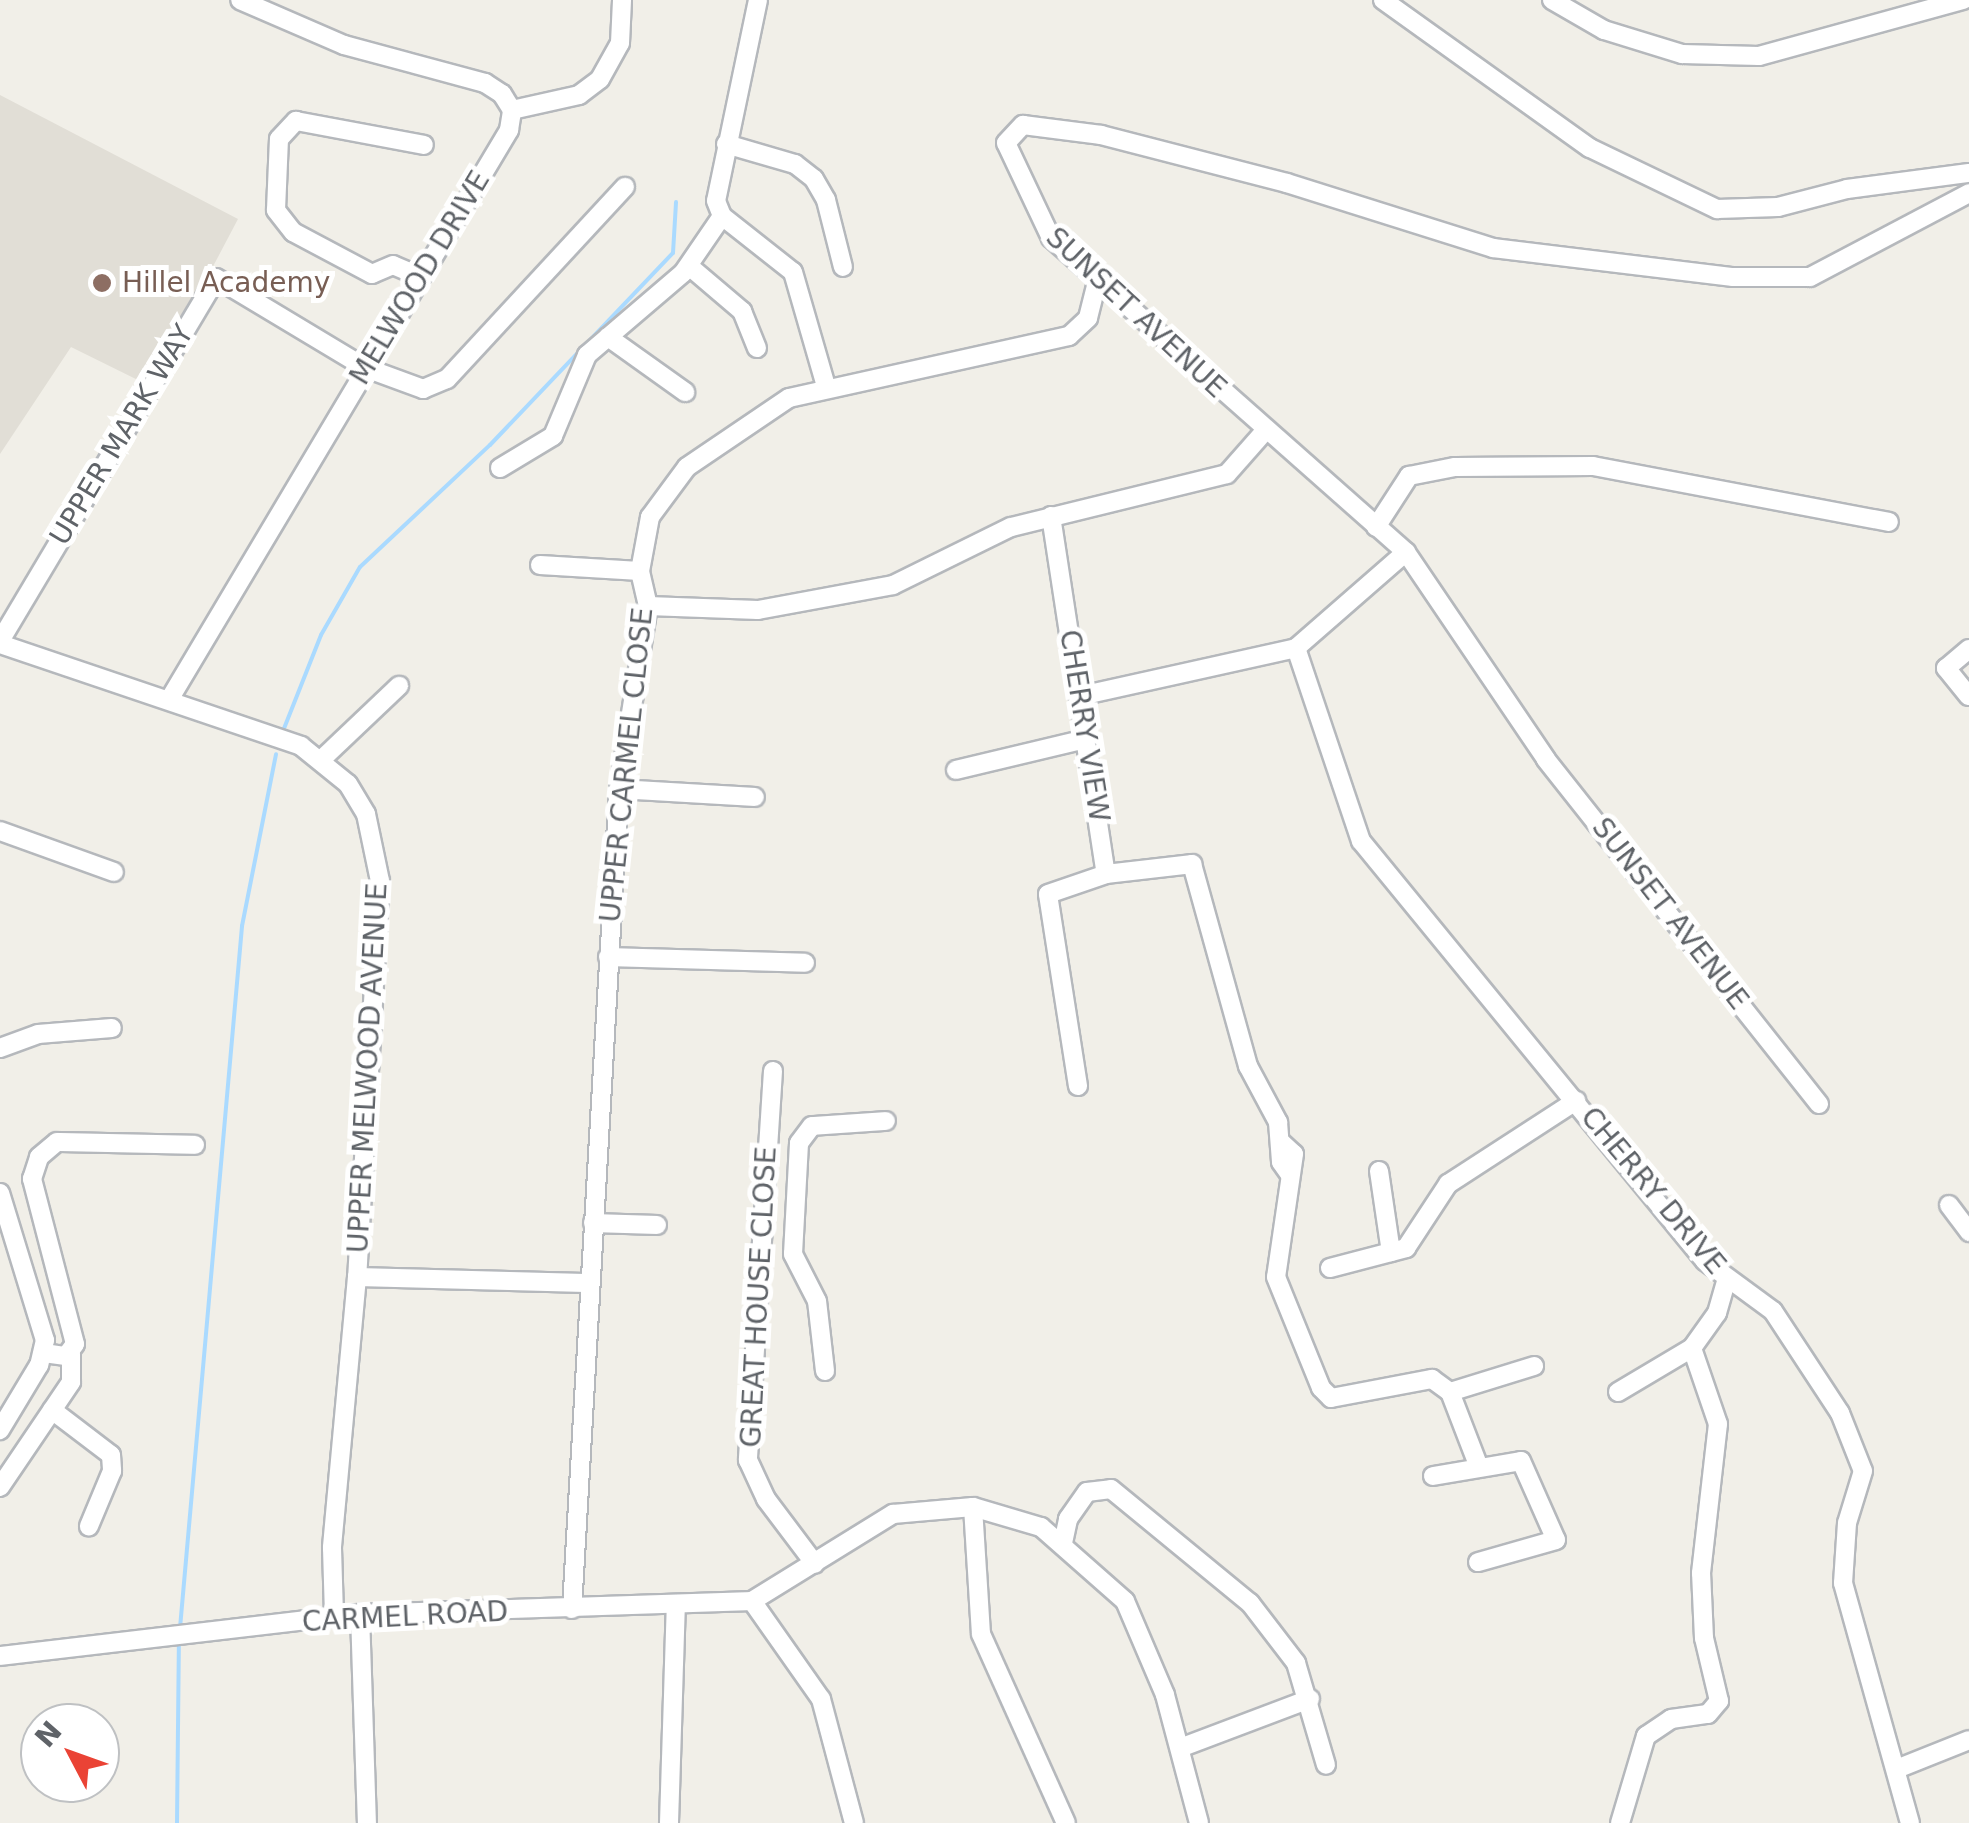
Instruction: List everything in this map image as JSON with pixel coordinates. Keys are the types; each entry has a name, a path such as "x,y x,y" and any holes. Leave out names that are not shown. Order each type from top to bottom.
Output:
{"street":[{"path":"240,0 344,45 485,83 502,94 512,110 579,96 600,79 620,43 622,0"},
{"path":"758,0 716,188 722,216 793,272 826,386"},
{"path":"1382,0 1590,148 1717,208 1778,207 1847,188 1969,173"},
{"path":"1552,0 1604,30 1682,54 1759,56 1962,0"},
{"name":"MELWOOD DRIVE","path":"169,700 509,130 512,110"},
{"path":"420,277 393,265 372,274 293,232 276,210 280,139 296,121 424,145"},
{"name":"SUNSET AVENUE","path":"1818,1104 1546,759 1406,552 1097,284 1043,228 1006,143 1023,124 1101,136 1287,183 1493,248 1733,277 1810,276 1969,193"},
{"path":"726,144 795,164 814,179 826,200 843,267"},
{"path":"366,368 410,388 447,379 625,187"},
{"path":"500,468 552,436 580,365 688,266 722,216"},
{"path":"688,266 742,310 756,348"},
{"name":"UPPER MARK WAY","path":"0,642 216,278 366,368"},
{"name":"UPPER CARMEL CLOSE","path":"572,1609 586,1283 619,789 648,606 640,571 656,503 688,467 789,398 826,386 1069,336 1088,318 1097,284"},
{"path":"608,337 685,392"},
{"path":"648,606 758,610 893,586 1011,527 1227,474 1264,432"},
{"path":"1376,527 1409,476 1474,467 1593,466 1745,500 1889,522"},
{"name":"CHERRY VIEW","path":"1051,516 1106,874"},
{"path":"1080,696 1296,648 1406,552"},
{"path":"540,565 640,571"},
{"path":"0,642 323,758 399,686"},
{"name":"CHERRY DRIVE","path":"1296,648 1361,841 1705,1260 1772,1311 1802,1347 1855,1444 1863,1471 1847,1523 1843,1583 1900,1768 1910,1823"},
{"path":"1969,648 1946,668 1969,696"},
{"path":"956,770 1086,739"},
{"name":"UPPER MELWOOD AVENUE","path":"323,758 366,814 380,881 357,1277 332,1548 334,1616"},
{"path":"619,789 755,797"},
{"path":"0,831 114,872"},
{"path":"1078,1086 1048,894 1106,874 1186,862 1196,868 1248,1066 1282,1143 1281,1162 1290,1175 1276,1277 1325,1395 1424,1377 1450,1392 1479,1467"},
{"path":"608,956 805,963"},
{"path":"0,1048 38,1034 112,1028"},
{"name":"GREAT HOUSE CLOSE","path":"773,1071 748,1460 766,1499 814,1564"},
{"path":"1330,1268 1414,1242 1448,1184 1576,1101"},
{"path":"825,1371 817,1301 793,1254 799,1144 808,1128 886,1121"},
{"path":"0,1486 70,1382 75,1344 32,1179 39,1156 57,1142 195,1145"},
{"path":"1379,1170 1391,1252"},
{"path":"766,1188 795,1190"},
{"path":"0,1193 42,1328 44,1353 0,1430"},
{"path":"1949,1205 1969,1232"},
{"path":"593,1223 658,1226"},
{"path":"357,1277 586,1283"},
{"path":"1618,1392 1692,1348 1717,1314 1727,1278"},
{"path":"1620,1823 1646,1736 1671,1720 1708,1714 1719,1701 1704,1638 1701,1573 1718,1424 1692,1348"},
{"path":"44,1353 72,1354"},
{"path":"1450,1392 1534,1366"},
{"path":"52,1410 111,1455 112,1471 88,1526"},
{"path":"1433,1476 1521,1461 1556,1540 1478,1562"},
{"path":"1063,1543 1068,1519 1087,1492 1111,1489 1250,1603 1277,1632 1310,1699 1326,1765"},
{"path":"973,1507 981,1634 1066,1823"},
{"path":"854,1823 821,1699 752,1601 893,1514 973,1507 1041,1527 1125,1601 1180,1748 1199,1823"},
{"name":"CARMEL ROAD","path":"0,1656 193,1639 360,1614 752,1601"},
{"path":"668,1823 676,1606"},
{"path":"360,1614 367,1823"},
{"path":"1180,1748 1310,1699"},
{"path":"1900,1768 1969,1740"}],"shaded area":[{"name":"Hillel Academy","path":"0,95 238,219 150,386 71,347 0,454"}],"waterway":[{"path":"283,731 321,635 360,567 490,445 673,253 676,202"},
{"path":"180,1628 242,926 276,754"},
{"path":"177,1823 179,1642"}],"place":[{"name":"Hillel Academy","path":"102,283"}]}
